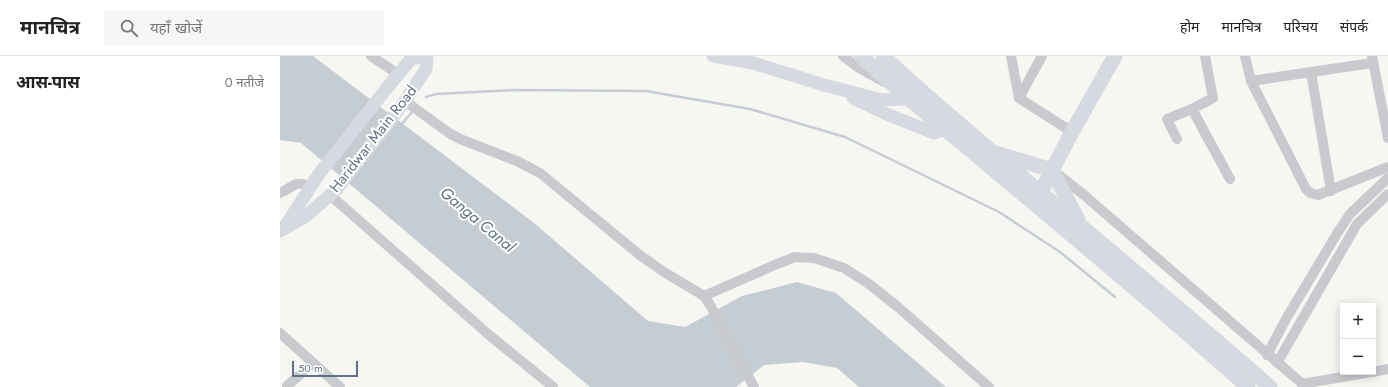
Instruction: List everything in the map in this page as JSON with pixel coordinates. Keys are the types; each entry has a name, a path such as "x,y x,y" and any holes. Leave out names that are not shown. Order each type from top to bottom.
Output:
{"highway":[{"path":"861,56 895,87 912,93"},
{"path":"883,56 892,62 912,93 1038,198 1248,387"},
{"path":"1038,198 1072,132 1115,56"},
{"path":"949,124 992,152 1038,198 1081,227 1192,319 1270,387"},
{"path":"992,152 1052,170 1081,227"}],"main road":[{"name":"Haridwar Main Road","path":"283,229 319,174 398,74 411,59 424,56"},
{"name":"Haridwar Main Road","path":"283,229 306,216 333,192 403,104 426,69 427,56"},
{"path":"713,56 753,63 824,85 882,100 912,93"},
{"path":"824,85 934,134 949,124"}],"street":[{"path":"371,56 398,74"},
{"path":"843,56 877,79 895,87"},
{"path":"1011,56 1019,98 1072,132"},
{"path":"1019,98 1042,56"},
{"path":"1177,139 1167,119 1192,109 1213,98 1206,56"},
{"path":"1245,56 1251,81 1306,189 1310,193 1318,195 1331,191 1388,167"},
{"path":"1251,81 1311,72 1372,60 1388,138"},
{"path":"1311,72 1331,191"},
{"path":"403,104 460,139 517,161 540,173 641,256 704,296 753,387"},
{"path":"1192,109 1230,179"},
{"path":"1052,170 1084,195 1304,386 1357,375"},
{"path":"1267,355 1298,299 1350,214 1388,178 1388,172"},
{"path":"280,193 299,183 304,183 311,187"},
{"path":"333,192 488,334 553,387"},
{"path":"1277,363 1357,224 1388,194"},
{"path":"704,296 795,257 814,258 844,268 869,284 898,307 989,387"},
{"path":"280,333 340,387"},
{"path":"287,387 313,363"},
{"path":"1376,371 1388,369"}],"water":[{"name":"Ganga Canal","path":"280,56 313,56 534,223 648,321 685,327 742,296 797,282 836,293 946,387 859,387 837,368 803,362 764,365 736,387 590,387 301,143 280,140"}],"waterway":[{"path":"426,97 436,94 514,90 646,91 750,109 845,137 999,212 1060,252 1115,297"},
{"path":"401,125 412,112"}]}
